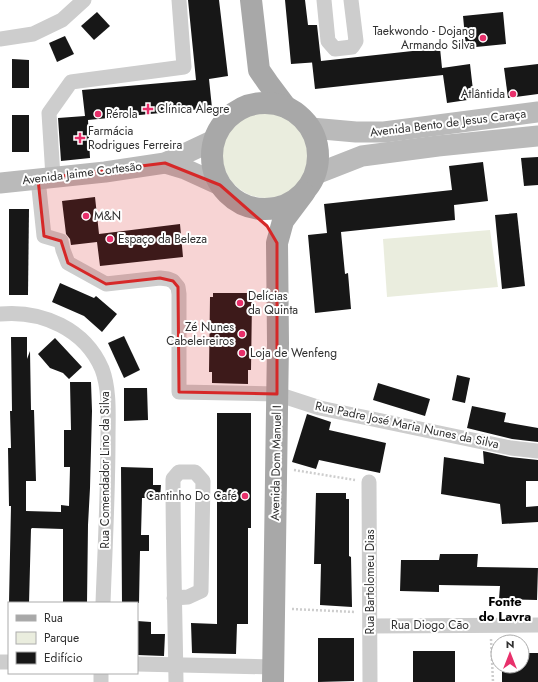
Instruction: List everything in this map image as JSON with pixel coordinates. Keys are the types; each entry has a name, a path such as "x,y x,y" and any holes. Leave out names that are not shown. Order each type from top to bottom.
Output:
{"main road":[{"path":"251,0 259,70 268,84 286,106"},
{"path":"242,107 259,70"},
{"path":"226,191 246,206 261,209 277,208 292,202 304,193 316,174 319,158 317,142 311,128 300,115 286,106 272,102 257,103 242,107 230,116 220,127 214,140 211,155 214,171 226,191 267,226 277,243"},
{"name":"Avenida Bento de Jesus Caraça","path":"311,128 356,132 384,132 538,112"},
{"name":"Avenida Bento de Jesus Caraça","path":"316,174 362,156 438,146 538,136"},
{"name":"Avenida Jaime Cortesão","path":"0,183 165,164 214,140"},
{"name":"Avenida Jaime Cortesão","path":"165,164 185,169 226,191"},
{"name":"Avenida Dom Manuel I","path":"273,675 277,394 277,243 283,222 304,193"}],"street":[{"path":"0,39 33,34 62,20 84,0"},
{"path":"45,178 49,114 71,82 184,67 179,0"},
{"path":"324,0 328,41 335,49 352,47 356,41 351,0"},
{"name":"Rua Padre José Maria Nunes da Silva","path":"45,178 44,236 61,242 62,250 68,263 106,284 160,278 173,281 178,287 179,392 277,394 320,408 504,446 538,451"},
{"name":"Rua Comendador Lino da Silva","path":"0,314 14,313 45,318 64,326 81,339 94,354 102,370 108,409 108,467 103,602"},
{"path":"174,598 188,597 201,591 203,481 195,472 179,472 172,479 174,598 176,664 176,682"},
{"name":"Rua Bartolomeu Dias","path":"369,482 370,682"},
{"name":"Rua Diogo Cão","path":"370,619 491,625 538,625"},
{"path":"138,664 176,664 273,675"}],"path":[{"path":"275,467 369,482"},
{"path":"290,609 370,619"},
{"path":"491,625 493,682"}],"highlighted area":[{"path":"165,163 220,185 267,226 277,243 277,394 179,392 178,287 173,281 160,278 106,284 68,263 61,241 44,236 38,179"}],"green space":[{"path":"266,110 283,113 297,123 307,137 310,154 307,171 297,185 283,195 266,198 249,195 235,185 225,171 222,154 225,137 235,123 249,113"},
{"path":"490,230 498,287 387,297 383,239"}],"building":[{"path":"188,0 219,0 228,76 209,79 212,108 88,120 90,158 61,161 58,118 85,116 82,90 196,80"},
{"path":"285,0 305,0 308,25 317,25 321,61 440,48 442,68 470,64 474,99 447,103 443,75 315,89 312,62 291,64"},
{"path":"97,12 110,26 94,40 81,26"},
{"path":"503,12 506,44 466,48 463,16"},
{"path":"65,36 74,54 57,62 49,43"},
{"path":"12,59 29,60 29,88 12,88"},
{"path":"538,64 538,94 508,98 504,68"},
{"path":"12,115 29,115 29,152 12,152"},
{"path":"538,157 538,185 524,186 521,158"},
{"path":"483,162 488,201 454,205 455,220 341,232 345,274 348,273 351,309 315,313 308,235 327,233 324,204 452,190 449,166"},
{"path":"95,197 99,234 180,224 183,257 100,266 97,242 71,245 70,239 66,234 62,201"},
{"path":"9,209 29,209 28,295 9,295"},
{"path":"517,213 525,286 502,289 495,215"},
{"path":"60,283 94,298 96,296 117,314 102,332 84,316 52,302"},
{"path":"213,293 248,293 248,299 252,300 251,370 248,370 248,384 212,383 212,372 209,372 210,297 213,297"},
{"path":"124,336 140,370 124,378 108,343"},
{"path":"11,337 27,337 27,359 30,351 31,410 34,410 36,481 26,481 26,511 61,512 61,505 69,506 70,467 64,467 64,430 71,430 70,382 91,382 92,411 87,602 63,602 63,529 32,528 29,602 9,602 11,506 9,506 8,448 11,448 10,411 12,411"},
{"path":"55,338 82,367 69,379 63,373 50,368 38,354"},
{"path":"457,375 470,378 465,403 452,400"},
{"path":"378,383 430,399 425,416 373,400"},
{"path":"124,388 147,388 148,420 124,421"},
{"path":"472,406 506,413 504,422 538,428 538,442 512,439 467,428"},
{"path":"217,413 251,413 251,528 248,528 248,624 237,624 236,654 192,653 191,623 217,624"},
{"path":"307,414 331,422 329,430 386,443 380,473 319,460 316,469 292,462"},
{"path":"483,451 510,457 538,460 538,481 526,481 526,507 538,506 538,522 502,524 500,504 441,494 444,457 484,464"},
{"path":"121,467 153,468 153,485 161,485 160,498 142,498 141,535 149,535 149,551 140,551 139,603 122,602"},
{"path":"316,493 346,493 346,499 349,499 349,556 351,557 352,607 320,605 321,564 314,564"},
{"path":"440,554 478,554 477,567 538,568 537,600 499,599 500,586 439,585 439,592 400,591 401,560 439,560"},
{"path":"138,621 151,622 151,634 165,634 164,656 138,655"},
{"path":"318,638 354,638 354,681 318,682"},
{"path":"413,651 455,651 455,682 413,682"},
{"path":"530,653 538,653 538,682 502,682 502,674 530,674"}],"place":[{"name":"Taekwondo - Dojang Armando Silva","path":"483,38"},
{"name":"Atlântida","path":"513,94"},
{"name":"Clínica Alegre","path":"148,109"},
{"name":"Pérola","path":"98,114"},
{"name":"Farmácia Rodrigues Ferreira","path":"80,138"},
{"name":"M&N","path":"86,216"},
{"name":"Espaço da Beleza","path":"110,239"},
{"name":"Delícias da Quinta","path":"240,303"},
{"name":"Zé Nunes Cabeleireiros","path":"242,334"},
{"name":"Loja de Wenfeng","path":"242,353"},
{"name":"Cantinho Do Café","path":"245,496"}],"district":[{"name":"Fonte do Lavra","path":"505,608"}]}
